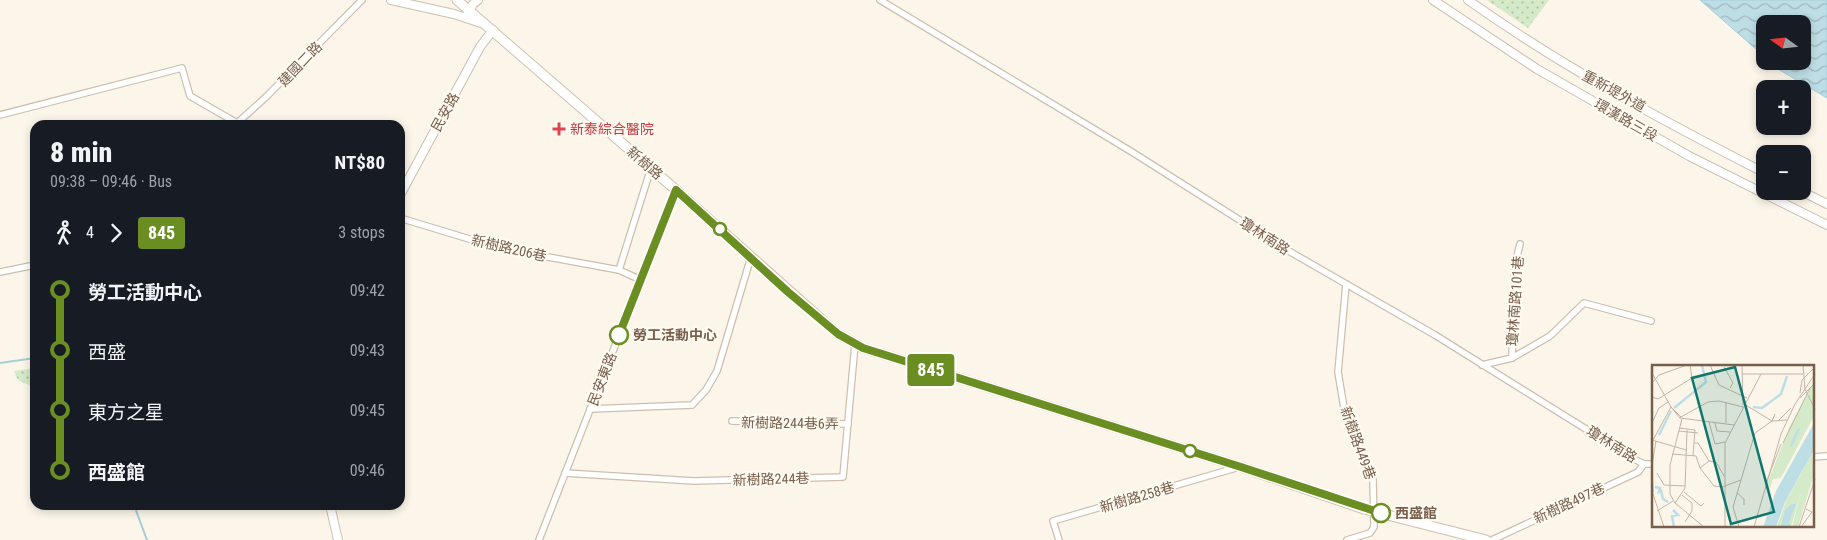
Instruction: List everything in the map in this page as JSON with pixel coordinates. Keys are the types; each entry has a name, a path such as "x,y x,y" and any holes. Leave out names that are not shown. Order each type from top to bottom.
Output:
{"main road":[{"name":"新樹路","path":"457,0 468,14 489,28 651,168 838,334 855,344 902,361 1241,467 1374,512 1486,540"}],"street":[{"name":"建國二路","path":"240,120 285,79 362,0"},
{"path":"391,0 468,14 478,0"},
{"name":"瓊林南路","path":"880,0 1125,148 1287,250 1482,365 1634,459 1644,464 1652,464"},
{"name":"環漢路三段","path":"1433,0 1537,69 1689,156 1827,225"},
{"name":"重新堤外道","path":"1468,0 1559,60 1665,120 1756,168"},
{"name":"民安路","path":"405,186 489,28"},
{"path":"0,115 182,68 190,96 229,120"},
{"path":"619,270 651,168"},
{"name":"民安東路","path":"538,540 676,190"},
{"path":"1811,196 1827,204"},
{"name":"新樹路206巷","path":"405,220 499,248 619,270 641,280"},
{"name":"瓊林南路101巷","path":"1512,358 1515,264 1520,244"},
{"path":"590,410 692,405 706,390 717,371 751,257"},
{"path":"0,272 30,266"},
{"name":"新樹路449巷","path":"1346,284 1338,372 1345,414 1373,479 1374,512 1374,527 1370,533 1347,540"},
{"path":"1482,365 1512,358 1550,336 1584,303 1651,321"},
{"name":"新樹路244巷","path":"565,473 694,481 843,477 855,344"},
{"name":"新樹路244巷6弄","path":"732,421 848,424"},
{"path":"1814,456 1827,456"},
{"name":"新樹路497巷","path":"1492,540 1638,472 1644,464"},
{"name":"新樹路258巷","path":"1059,540 1053,522 1241,467"},
{"path":"331,510 338,540"}],"green space":[{"path":"1487,0 1549,0 1528,28"},
{"path":"30,369 30,386 18,380 14,371"}],"water":[{"path":"1700,0 1827,0 1827,98 1811,89 1811,80 1797,80 1780,70 1811,70 1811,15 1756,15 1756,49"}],"waterway":[{"path":"0,363 30,359"},
{"path":"136,510 147,540"}],"bus line":[{"name":"845","path":"619,335 676,190 788,292 838,334 863,348 1381,513"}],"place":[{"name":"新泰綜合醫院","path":"559,129"},
{"name":"勞工活動中心","path":"619,335"},
{"name":"西盛館","path":"1381,513"}]}
